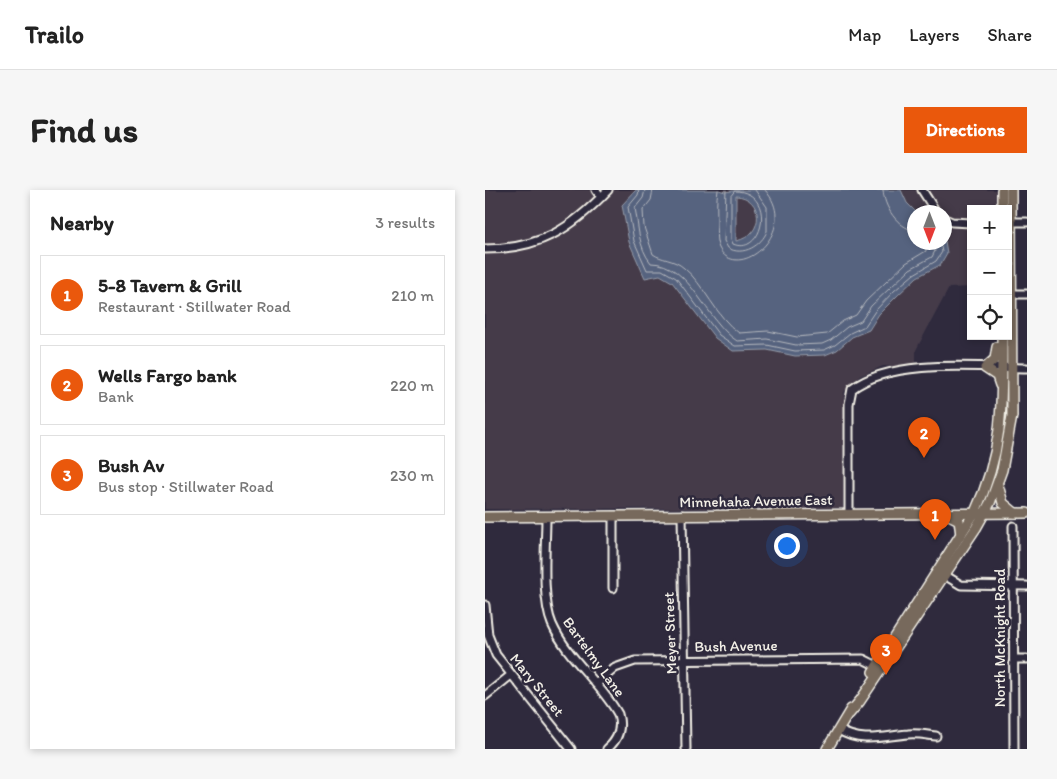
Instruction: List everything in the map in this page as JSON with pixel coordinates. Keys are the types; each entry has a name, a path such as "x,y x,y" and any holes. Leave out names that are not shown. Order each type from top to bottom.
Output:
{"main road":[{"path":"1011,190 1011,205"},
{"path":"827,749 998,483 1006,456 1011,422 1010,295"},
{"path":"999,340 995,359 985,368 997,376 1002,392"},
{"path":"941,574 961,535 980,512 997,453 1001,428 1002,367 1000,340"},
{"path":"998,483 1003,503 1015,513"},
{"path":"942,513 959,520 961,535"},
{"name":"Minnehaha Avenue East","path":"485,517 1027,513"}],"street":[{"path":"596,190 601,197"},
{"path":"485,249 519,247 550,237 579,219 608,190"},
{"path":"922,190 932,205"},
{"path":"952,222 967,223"},
{"path":"1012,222 1027,222"},
{"path":"1012,294 1027,294"},
{"path":"844,514 849,502 849,404 852,389 870,378 903,370 1027,368"},
{"path":"613,516 613,588"},
{"name":"Meyer Street","path":"682,516 686,749"},
{"name":"Bartelmy Lane","path":"546,517 549,615 556,631 615,709 619,719 618,735 607,749"},
{"name":"North McKnight Road","path":"1013,526 1014,749"},
{"path":"941,574 965,585 1027,586"},
{"name":"Mary Street","path":"485,605 486,625 491,645 511,675 571,749"},
{"path":"1014,658 1027,658"},
{"name":"Bush Avenue","path":"595,684 615,668 628,662 863,659 879,667"},
{"path":"485,696 511,675"},
{"path":"839,730 847,735 863,738 886,738 909,734 936,736"}],"shaded area":[{"path":"485,190 998,190 999,205 967,205 967,287 949,288 916,350 916,366 883,366 860,376 844,392 843,508 485,509"}],"water":[{"path":"636,190 719,190 725,192 738,190 901,190 909,205 907,205 907,250 946,250 947,253 940,265 917,277 898,295 879,314 869,330 852,337 837,350 825,355 795,356 767,350 733,351 715,338 672,282 660,275 645,278 629,242 622,205","holes":["736,196 745,198 756,209 756,224 752,232 736,241"]}],"place":[{"name":"Wells Fargo bank","path":"924,458"},
{"name":"5-8 Tavern & Grill","path":"935,540"},
{"name":"Bush Av","path":"886,675"}]}
